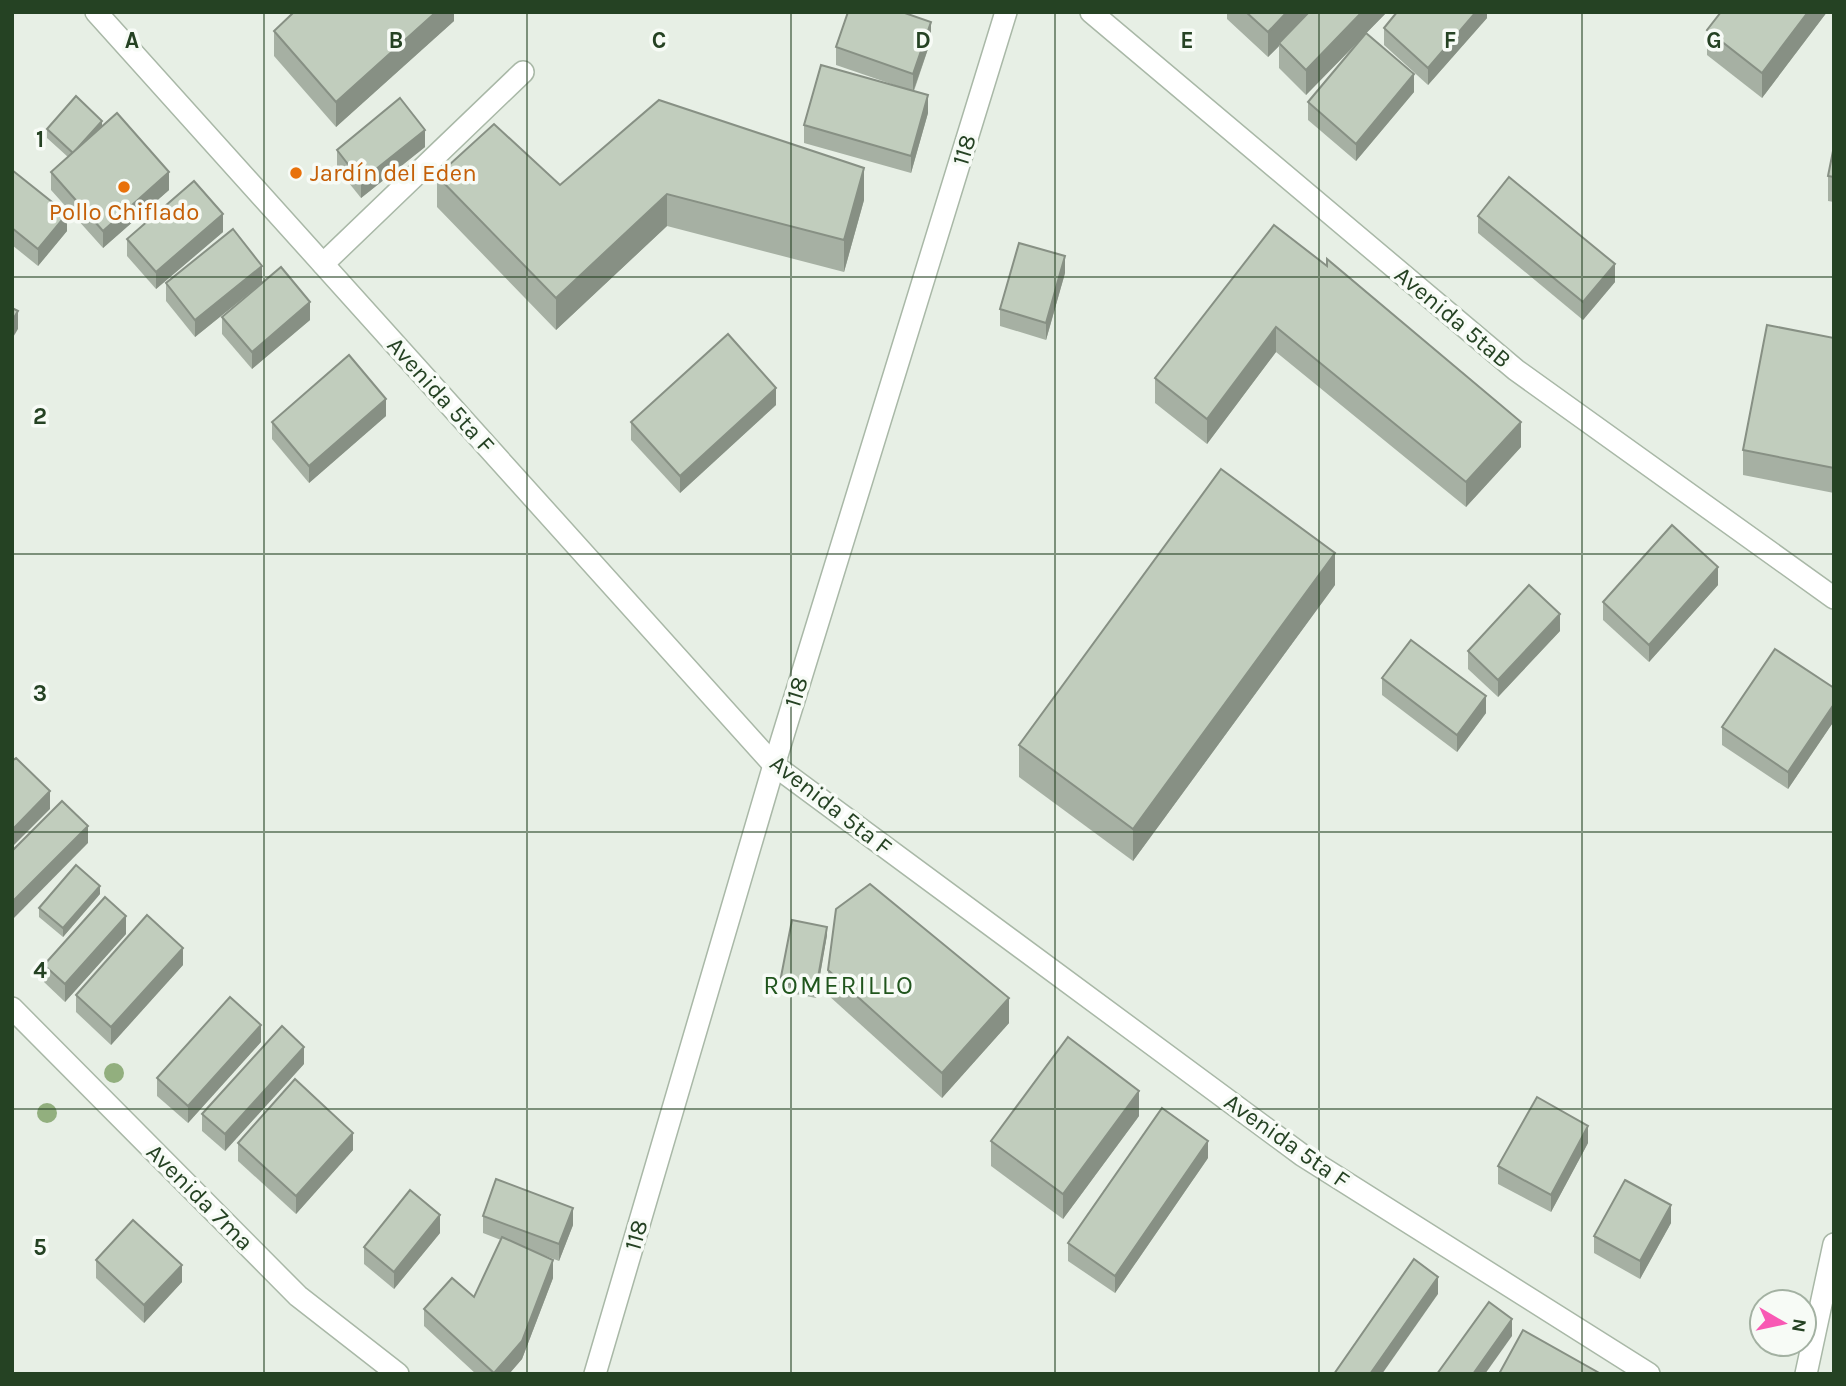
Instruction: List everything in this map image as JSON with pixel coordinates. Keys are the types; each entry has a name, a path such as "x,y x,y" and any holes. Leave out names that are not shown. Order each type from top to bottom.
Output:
{"street":[{"name":"Avenida 5ta F","path":"96,12 774,765 1302,1155 1649,1374"},
{"name":"118","path":"595,1374 774,765 1006,12"},
{"name":"Avenida 5taB","path":"1091,12 1516,370 1834,598"},
{"path":"323,264 523,72"},
{"name":"Avenida 7ma","path":"12,1008 298,1296 398,1374"},
{"path":"1806,1374 1834,1244"}],"building":[{"path":"294,12 436,12 336,102 274,31"},
{"path":"848,12 902,12 931,22 913,74 836,47"},
{"path":"1246,12 1287,12 1268,32"},
{"path":"1309,12 1362,12 1306,70 1279,43"},
{"path":"1397,12 1476,12 1428,68 1384,28"},
{"path":"1721,12 1808,12 1762,73 1707,30"},
{"path":"1366,33 1414,74 1356,144 1308,102"},
{"path":"821,65 928,95 911,156 804,125"},
{"path":"76,96 102,121 73,153 47,129"},
{"path":"400,98 425,130 361,181 337,150"},
{"path":"659,100 864,168 844,240 667,194 556,298 437,176 494,124 560,185"},
{"path":"117,113 169,172 103,231 51,172"},
{"path":"1834,146 1834,177 1828,176"},
{"path":"12,170 67,214 38,249 12,228"},
{"path":"1509,177 1615,264 1583,302 1478,216"},
{"path":"194,181 223,214 156,272 127,239"},
{"path":"1274,225 1327,266 1327,259 1521,422 1466,482 1276,327 1207,419 1155,378"},
{"path":"233,229 262,266 195,320 166,283"},
{"path":"1019,243 1065,256 1046,323 1000,309"},
{"path":"281,267 310,302 252,352 222,317"},
{"path":"12,308 18,311 12,321"},
{"path":"1767,325 1834,338 1834,468 1743,450"},
{"path":"728,334 776,388 680,476 631,422"},
{"path":"349,355 386,399 309,466 272,422"},
{"path":"1221,469 1335,553 1133,829 1019,745"},
{"path":"1672,525 1718,567 1649,645 1603,602"},
{"path":"1529,585 1560,614 1498,680 1468,651"},
{"path":"1411,640 1486,696 1457,735 1382,678"},
{"path":"1775,649 1834,688 1834,704 1788,772 1722,727"},
{"path":"16,758 50,791 12,830 12,761"},
{"path":"62,801 88,826 12,902 12,851"},
{"path":"76,865 100,886 63,928 39,908"},
{"path":"870,884 1009,998 942,1073 828,970 836,909"},
{"path":"105,897 126,916 65,984 44,965"},
{"path":"147,915 183,948 111,1027 76,995"},
{"path":"792,920 827,927 816,989 780,982"},
{"path":"230,997 261,1025 188,1106 157,1078"},
{"path":"282,1026 304,1047 225,1134 202,1114"},
{"path":"1068,1037 1139,1091 1063,1194 991,1141"},
{"path":"295,1079 353,1133 296,1196 238,1143"},
{"path":"1537,1097 1588,1126 1551,1195 1498,1166"},
{"path":"1162,1108 1208,1141 1115,1276 1068,1243"},
{"path":"496,1179 573,1208 559,1244 483,1216"},
{"path":"1625,1180 1671,1205 1640,1261 1594,1236"},
{"path":"410,1190 440,1215 394,1272 364,1247"},
{"path":"133,1220 182,1265 144,1305 96,1260"},
{"path":"502,1237 553,1260 522,1341 494,1373 424,1309 452,1278 474,1297"},
{"path":"1414,1259 1438,1277 1370,1374 1334,1374"},
{"path":"1489,1302 1512,1319 1473,1374 1437,1374"},
{"path":"1523,1330 1601,1374 1499,1374"}],"place":[{"name":"Jardín del Eden","path":"296,173"},
{"name":"Pollo Chiflado","path":"124,187"}],"district":[{"name":"ROMERILLO","path":"839,985"}]}
